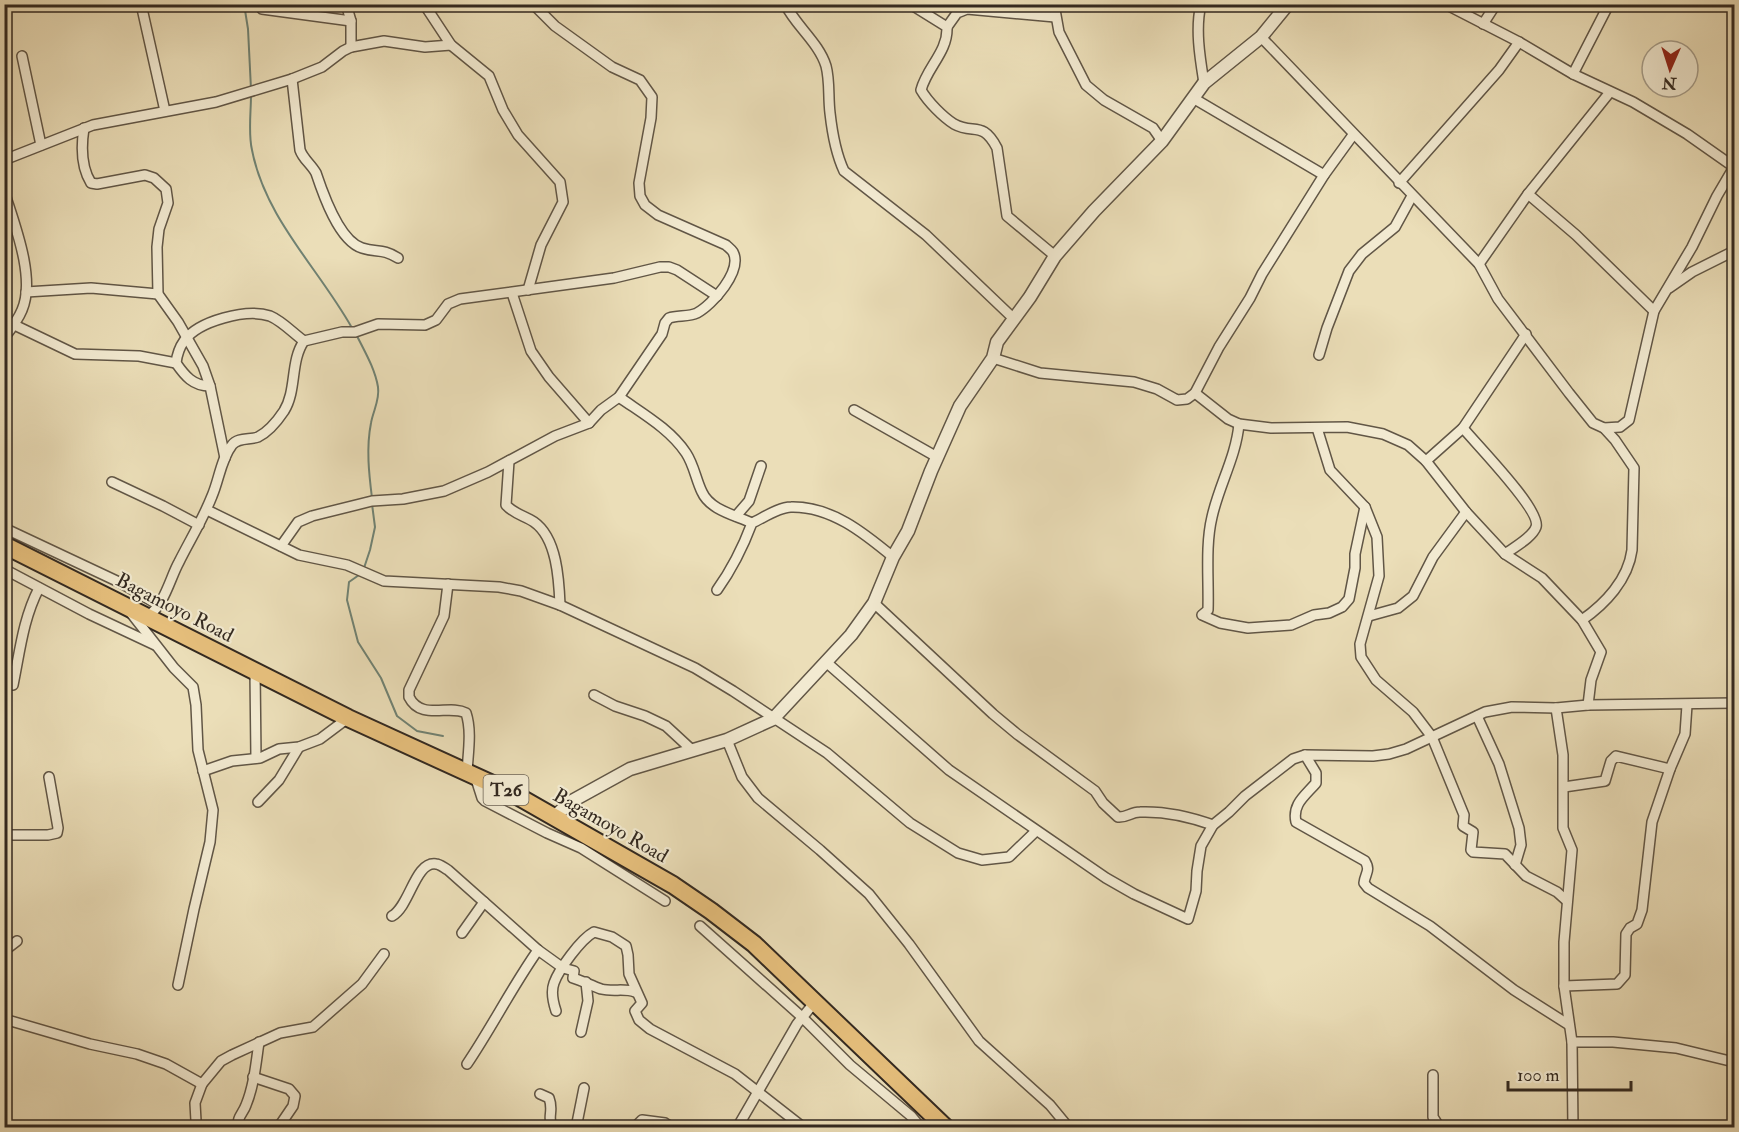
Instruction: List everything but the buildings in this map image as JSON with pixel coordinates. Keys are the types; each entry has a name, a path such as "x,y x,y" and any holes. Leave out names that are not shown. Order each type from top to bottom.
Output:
{"highway":[{"name":"Bagamoyo Road","path":"4,545 124,604 153,610 255,671 348,718 512,793 555,816 584,841 673,885 754,944 946,1128"}],"street":[{"path":"141,4 165,111"},
{"path":"346,4 351,21 351,47"},
{"path":"424,4 451,45 489,76 503,110 518,135 560,182 563,202 541,245 528,290"},
{"path":"280,546 298,522 312,516 372,501 403,499 444,491 555,436 590,423 601,410 619,398 662,334 669,318 695,314 723,290 732,271 733,252 726,245 658,215 645,205 640,196 639,183 651,118 652,97 640,80 612,67 555,26 533,4"},
{"path":"785,4 790,15 821,54 828,77 830,113 844,171 926,235 1013,318"},
{"path":"910,4 947,27"},
{"path":"1054,4 1059,32 1086,85 1104,100 1154,128 1162,141"},
{"path":"1201,4 1199,47 1204,83"},
{"path":"555,816 572,801 630,769 727,740 773,719 851,635 874,603 893,557 908,531 960,406 993,358 997,342 1030,297 1055,256 1081,224 1162,141 1204,83 1261,37 1288,4"},
{"path":"1445,4 1519,42 1573,74 1633,102 1687,134 1734,167 1654,311 1629,420 1620,427 1604,428"},
{"path":"1483,24 1496,4"},
{"path":"1573,74 1609,4"},
{"path":"262,9 351,21"},
{"path":"1055,17 967,9 957,13 947,27 947,36 942,51 921,90 925,97 952,123 963,128 982,130 992,139 997,148 1007,216 1055,256"},
{"path":"1261,37 1479,264 1498,299 1593,423 1604,428 1615,440 1634,468 1630,560 1612,593 1599,608 1581,620"},
{"path":"4,160 84,128 216,102 292,80 322,67 351,47 384,41 425,47 451,45"},
{"path":"1399,183 1499,70 1519,42"},
{"path":"22,56 41,145"},
{"path":"292,80 300,150 316,173 332,216 359,247 384,250 398,258"},
{"path":"1479,264 1528,194 1610,92"},
{"path":"1193,98 1324,175"},
{"path":"84,128 82,150 86,175 91,183 97,184 145,175 154,178 166,189 168,203 159,229 157,247 158,294 203,366 210,386 225,458"},
{"path":"993,358 1040,373 1134,382 1157,389 1178,400 1187,399 1195,393 1218,347 1324,175 1353,135"},
{"path":"4,191 22,250 26,292 23,309 9,323 4,338"},
{"path":"1528,194 1576,235 1654,311"},
{"path":"1319,355 1349,271 1362,254 1395,227 1413,196"},
{"path":"1667,289 1692,272 1734,251"},
{"path":"4,528 121,583 153,610 207,510 225,458 236,441 260,436 284,410 292,390 299,347 304,341 342,332 355,332 378,324 425,325 436,320 448,304 460,299 614,278 660,267 677,270 717,296"},
{"path":"26,292 91,288 158,294"},
{"path":"512,293 531,351 549,376 590,423"},
{"path":"176,363 179,351 187,338 230,315 260,314 271,317 304,341"},
{"path":"9,323 75,354 139,356 176,363 193,382 210,386"},
{"path":"1426,461 1463,428 1526,334"},
{"path":"1195,393 1222,415 1239,424 1253,427 1347,427 1383,434 1408,445 1426,461 1466,512 1505,554 1542,578 1581,620 1601,652 1591,680 1588,705"},
{"path":"619,398 657,423 675,440 687,455 703,494 718,508 752,523"},
{"path":"854,410 937,457"},
{"path":"1239,424 1235,448 1215,504 1209,530 1208,610 1202,615 1220,623 1248,628 1291,625 1342,607 1349,599 1365,507"},
{"path":"1317,428 1330,470 1365,507 1377,537 1379,576 1360,644 1361,657 1376,680 1421,720 1432,736 1464,815 1462,826 1473,832 1471,849 1476,853 1505,854 1526,876 1557,892 1567,901"},
{"path":"1463,428 1516,489 1538,520 1535,529 1505,554"},
{"path":"508,461 506,505 511,511 534,522 544,534 556,561 560,605"},
{"path":"736,516 749,501 761,466"},
{"path":"112,482 199,525"},
{"path":"717,590 742,550 752,523 789,507 822,511 859,528 893,557"},
{"path":"207,510 309,559 347,565 384,581 500,587 521,591 560,605 695,668 733,691 827,753 910,823 958,853 982,860 1009,857 1036,831"},
{"path":"1369,616 1398,608 1413,596 1433,557 1466,512"},
{"path":"4,569 157,646"},
{"path":"448,584 444,616 409,690 409,697 418,707 430,711 459,709 466,712 471,774 485,801 555,838 584,841 665,901"},
{"path":"13,685 23,631 39,588"},
{"path":"874,603 993,714 1095,791 1103,803 1118,817 1136,812 1177,813 1213,825"},
{"path":"124,604 174,668 193,687 198,750 213,810 210,842 178,985"},
{"path":"826,662 949,770 1106,878 1188,919 1196,891 1201,846 1213,825 1245,796 1293,759 1305,755 1381,755 1406,749 1492,710 1512,707 1734,703"},
{"path":"255,671 256,758"},
{"path":"594,695 666,726 692,750"},
{"path":"1564,986 1617,984 1625,975 1626,934 1637,924 1642,910 1652,822 1685,734 1687,705"},
{"path":"1556,708 1563,755 1563,828 1572,850 1564,942 1564,986 1572,1042 1573,1128"},
{"path":"1477,716 1499,765 1519,828 1521,845 1515,865"},
{"path":"203,771 232,761 267,755 279,749 299,747 320,739 348,718"},
{"path":"727,740 742,777 758,798 869,894 909,944 979,1041 1050,1105 1069,1128"},
{"path":"258,802 279,780 299,747"},
{"path":"1305,755 1317,778 1316,783 1296,806 1294,813 1296,822 1365,861 1369,873 1364,883 1368,888 1430,926 1514,990 1569,1025"},
{"path":"1564,787 1605,781 1611,761 1616,756 1670,769"},
{"path":"4,835 57,833 50,777"},
{"path":"392,916 405,905 420,873 426,866 436,864 448,870 538,950 563,968 574,972 573,978 601,988 636,992"},
{"path":"462,933 484,902"},
{"path":"700,926 802,1017 850,1065 911,1116 921,1128"},
{"path":"556,1011 553,985 585,936 594,932 612,937 626,946 628,974 642,1003 635,1011 639,1020 650,1029 735,1074 804,1128"},
{"path":"4,951 16,941"},
{"path":"467,1064 538,950"},
{"path":"196,1121 195,1103 202,1084 222,1061 280,1033 313,1027 362,984 384,954"},
{"path":"581,1032 588,1001 586,982"},
{"path":"737,1128 802,1017 814,1003"},
{"path":"4,1019 90,1044 137,1054 166,1064 202,1084"},
{"path":"238,1128 238,1118 246,1106 259,1042"},
{"path":"1572,1042 1613,1042 1676,1048 1733,1063"},
{"path":"1433,1075 1433,1117 1440,1128"},
{"path":"253,1077 289,1089 295,1096 295,1103 278,1128"},
{"path":"576,1128 584,1088"},
{"path":"540,1094 549,1098 553,1107 550,1121 552,1128"},
{"path":"634,1128 642,1120 665,1123 673,1128"}],"waterway":[{"path":"244,4 248,29 251,89"},
{"path":"251,95 251,143 259,175 268,198 294,242 352,328"},
{"path":"357,336 372,367 378,387 369,442 372,498"},
{"path":"364,568 375,527 372,504"},
{"path":"359,575 349,582 347,600 358,642 381,678 397,716 417,731 443,736"}]}
